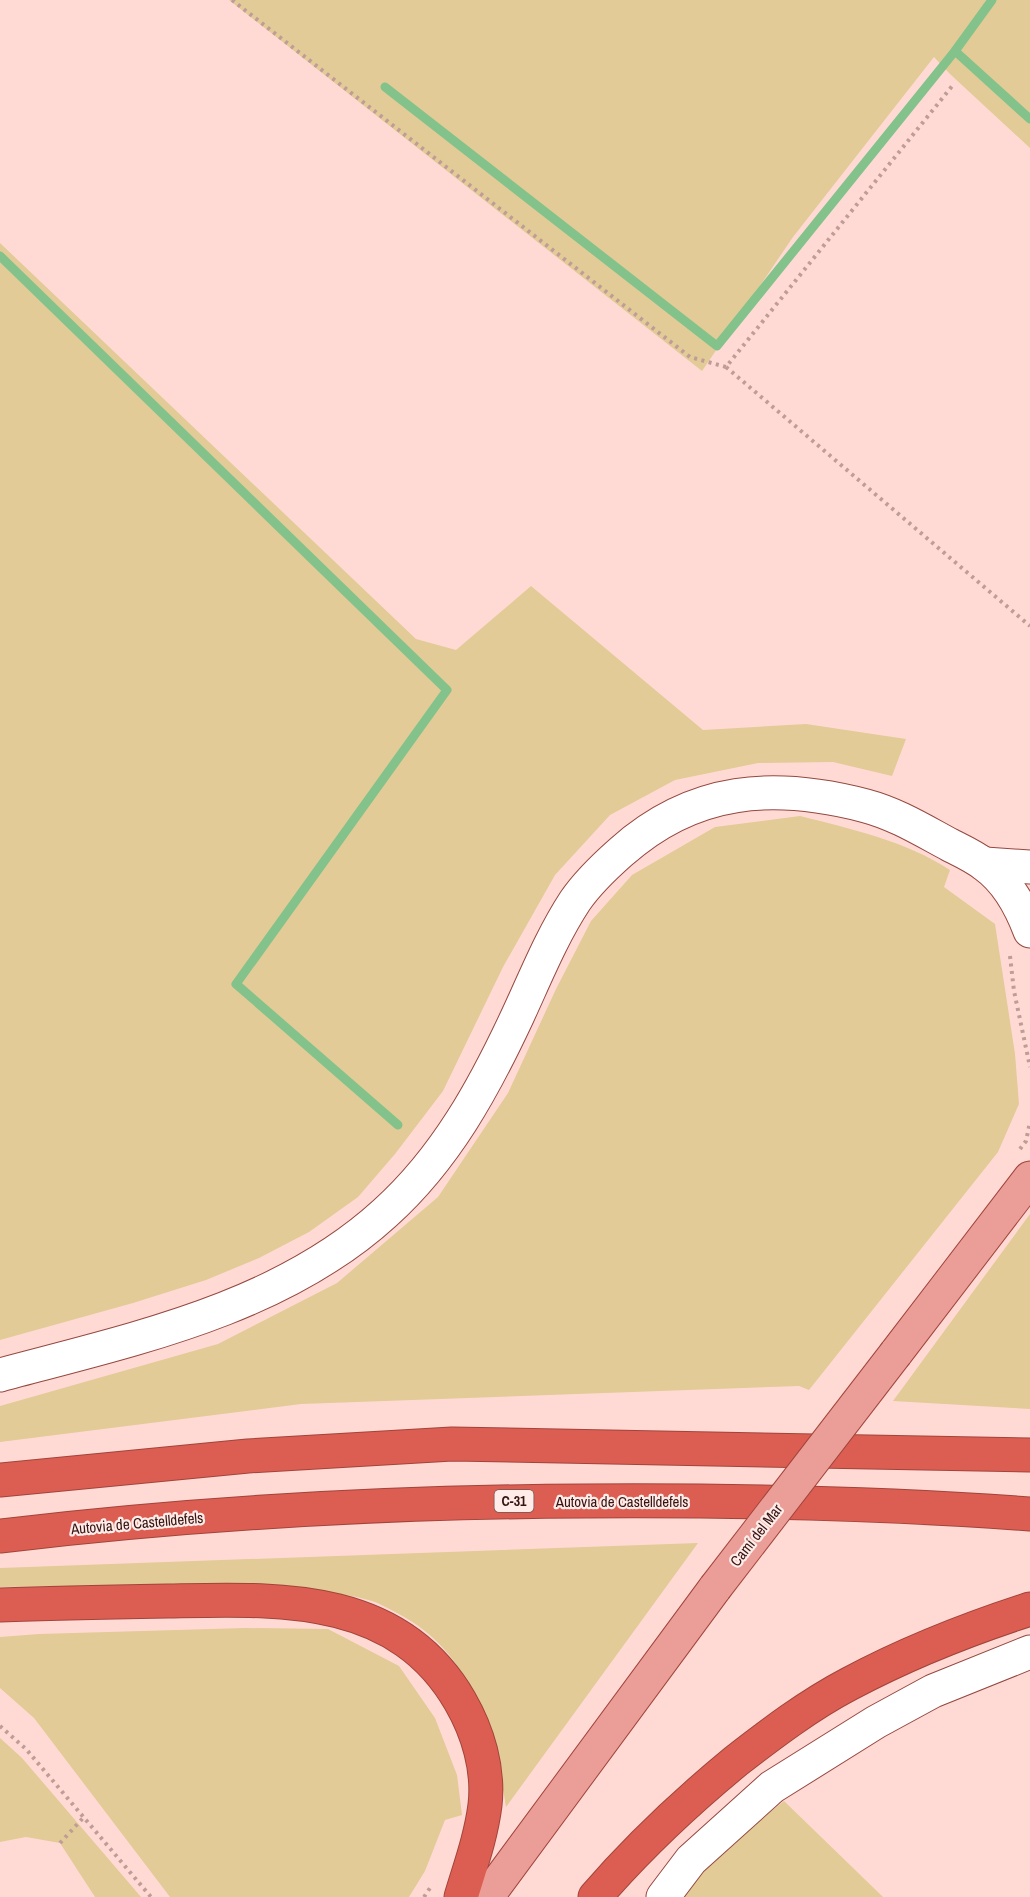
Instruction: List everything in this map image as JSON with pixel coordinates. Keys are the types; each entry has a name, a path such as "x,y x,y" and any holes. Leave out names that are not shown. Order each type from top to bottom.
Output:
{"highway":[{"path":"0,1479 248,1456 452,1444 1028,1455"},
{"name":"Autovia de Castelldefels","path":"0,1536 255,1512 459,1502 709,1500 1030,1514"},
{"path":"0,1605 258,1599 334,1608 372,1621 399,1635 441,1672 469,1716 481,1749 485,1773 485,1803 479,1838 461,1897"},
{"path":"595,1897 628,1858 690,1798 774,1732 847,1685 908,1655 972,1628 1030,1609"}],"main road":[{"name":"Camí del Mar","path":"487,1897 715,1588 1030,1178"}],"street":[{"path":"0,1375 187,1321 247,1300 291,1280 327,1259 360,1234 413,1186 439,1156 463,1120 490,1072 556,935 575,901 593,878 639,836 695,805 727,796 787,792 834,798 889,812 985,864 998,877 1024,915 1020,943"},
{"path":"985,864 1030,867"},
{"path":"663,1897 691,1860 772,1788 876,1722 933,1691 1030,1652"}],"path":[{"path":"232,0 690,357 726,367 1030,626"},
{"path":"726,367 953,85"},
{"path":"1020,943 1014,991 1030,1067"},
{"path":"0,1726 26,1749 151,1897"},
{"path":"60,1843 84,1817"}],"shaded area":[{"path":"229,0 1030,0 1030,148 934,57 793,237 702,371"},
{"path":"0,243 416,639 456,650 531,586 703,730 806,724 906,739 892,776 833,762 758,763 675,780 610,815 555,875 503,967 443,1091 395,1154 358,1197 309,1232 259,1258 206,1280 0,1340"},
{"path":"800,816 878,837 933,860 950,870 944,887 995,924 1015,1054 1019,1104 998,1152 809,1390 799,1386 301,1404 0,1442 0,1406 218,1344 337,1283 438,1197 508,1093 556,989 591,921 632,875 715,827"},
{"path":"1030,1214 1030,1409 893,1401"},
{"path":"698,1543 506,1807 486,1722 475,1695 461,1671 444,1649 422,1629 379,1604 322,1591 288,1589 178,1586 0,1587 0,1568"},
{"path":"245,1628 328,1629 399,1666 435,1718 457,1775 462,1815 445,1820 425,1871 409,1897 170,1897 34,1718 0,1688 0,1637"},
{"path":"0,1738 22,1758 141,1897 95,1897 60,1843 26,1837 0,1842"},
{"path":"784,1801 883,1897 674,1897 706,1863"}],"waterway":[{"path":"385,87 717,346 955,51 992,0"},
{"path":"955,51 1030,119"},
{"path":"0,256 447,690 236,984 398,1125"}]}
